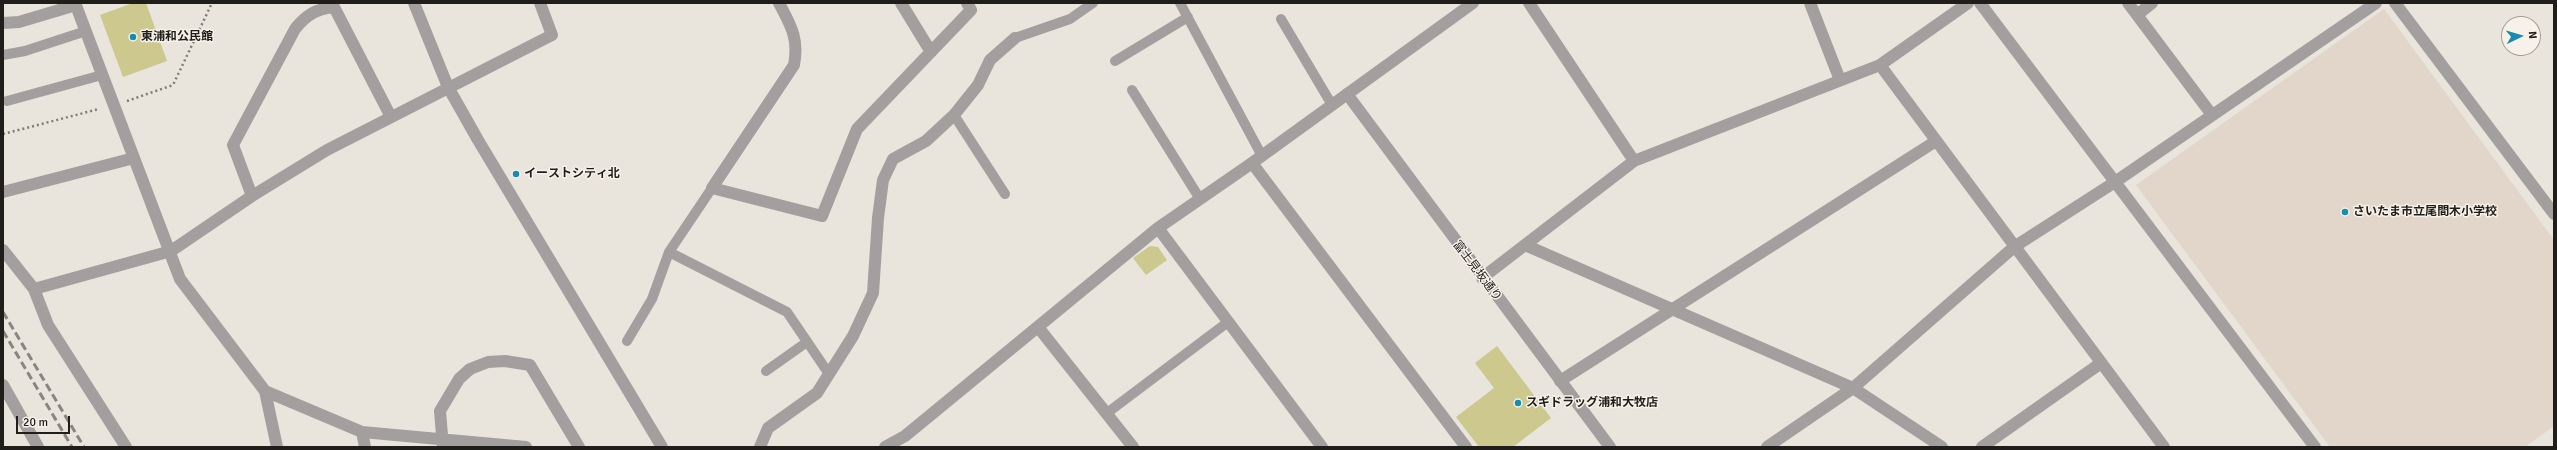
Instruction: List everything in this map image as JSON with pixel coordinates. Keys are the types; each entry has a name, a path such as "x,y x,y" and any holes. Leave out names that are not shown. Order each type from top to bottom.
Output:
{"street":[{"path":"414,3 448,87 662,447"},
{"path":"34,289 171,251 252,196 327,150 552,35 540,3"},
{"path":"779,3 794,31 797,49 794,65 712,188 822,216 857,129 971,10 967,3"},
{"path":"902,3 930,52"},
{"path":"886,447 905,436 1158,228 1252,164 1473,3"},
{"path":"1529,3 1634,161"},
{"path":"1810,3 1840,80"},
{"path":"1482,278 1634,161 1880,65 1968,3"},
{"path":"1980,3 2315,447"},
{"path":"2128,3 2212,115"},
{"path":"2137,15 2152,3"},
{"path":"1770,447 1853,388 2014,247 2115,182 2376,3"},
{"path":"2395,3 2554,214"},
{"path":"3,23 19,22 76,4 102,75 171,251 180,279 265,391 277,447"},
{"path":"252,196 233,146 295,29 305,17 321,8 334,7 391,117"},
{"path":"760,447 768,428 817,393 853,336 873,293 878,218 883,180 893,159 926,141 954,115 978,86 990,60 1015,38"},
{"path":"1880,65 2164,447"},
{"name":"富士見坂通り","path":"1347,94 1482,278 1610,447"},
{"path":"1560,381 1936,141"},
{"path":"3,192 134,158"},
{"path":"1252,164 1466,447"},
{"path":"1158,228 1322,447"},
{"path":"1525,245 1674,308 1853,388 1942,447"},
{"path":"3,250 34,289 48,325 126,447"},
{"path":"1038,327 1133,447"},
{"path":"442,443 440,411 458,379 470,369 488,362 505,361 530,365 579,447"},
{"path":"1982,447 2101,363"},
{"path":"3,385 38,447"},
{"path":"265,391 362,432 442,443 526,447"},
{"path":"362,432 365,447"}],"lane":[{"path":"1015,38 1070,19 1094,3"},
{"path":"1180,3 1262,156"},
{"path":"1115,61 1188,17"},
{"path":"1281,19 1332,105"},
{"path":"3,55 25,51 86,31"},
{"path":"6,101 102,75"},
{"path":"1132,90 1200,199"},
{"path":"954,115 1005,194"},
{"path":"627,342 652,299 669,252 712,188"},
{"path":"669,252 787,312 829,374"},
{"path":"1107,413 1228,322"},
{"path":"766,371 807,342"}],"shaded area":[{"name":"さいたま市立尾間木小学校","path":"2384,9 2554,240 2554,426 2525,447 2330,447 2136,185"}],"building":[{"path":"133,3 146,3 167,61 123,77 100,15"},
{"path":"1150,246 1158,247 1167,260 1146,275 1133,258"},
{"path":"1497,346 1551,418 1513,447 1479,447 1456,417 1494,388 1475,363"}],"railway":[{"path":"3,312 84,447"},
{"path":"3,331 72,447"}],"place":[{"name":"東浦和公民館","path":"133,37"},
{"name":"イーストシティ北","path":"516,174"},
{"name":"さいたま市立尾間木小学校","path":"2345,212"},
{"name":"スギドラッグ浦和大牧店","path":"1518,403"}]}
